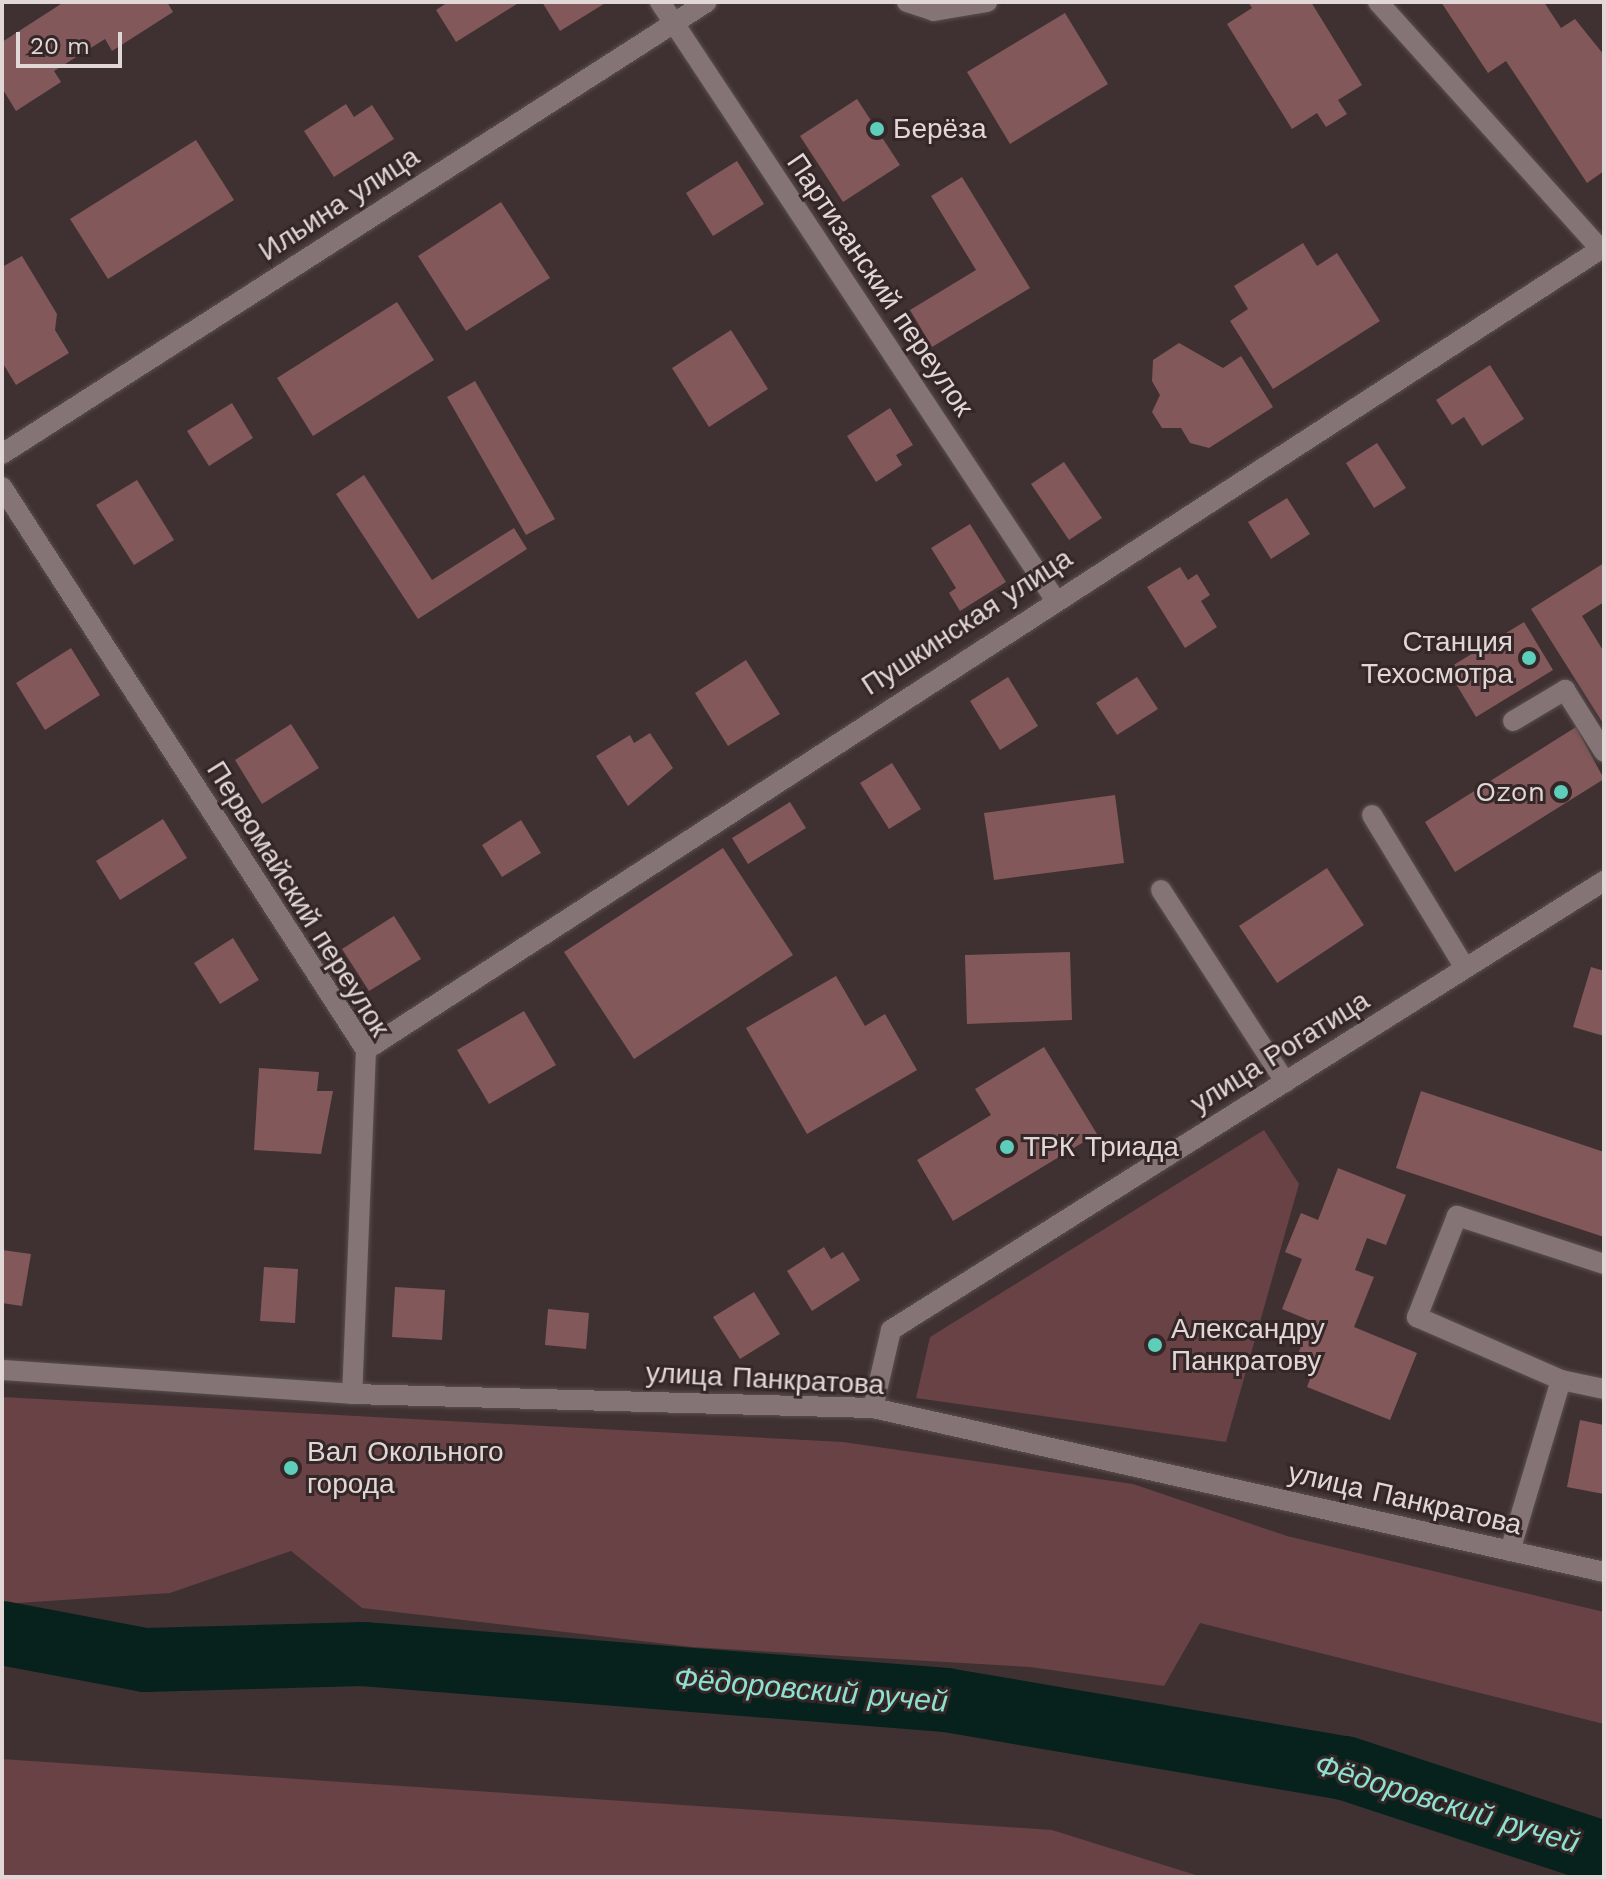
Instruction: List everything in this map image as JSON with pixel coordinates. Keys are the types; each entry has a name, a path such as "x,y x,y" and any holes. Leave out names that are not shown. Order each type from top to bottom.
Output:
{"street":[{"name":"Партизанский переулок","path":"660,2 1054,598"},
{"name":"Ильина улица","path":"2,454 707,2"},
{"path":"907,2 934,11 987,2"},
{"path":"1378,2 1602,248"},
{"name":"Пушкинская улица","path":"366,1050 1054,598 1602,248"},
{"name":"Первомайский переулок","path":"2,487 366,1050 352,1394"},
{"path":"1513,721 1565,690 1604,752"},
{"path":"1372,815 1465,968"},
{"name":"улица Рогатица","path":"873,1408 891,1330 1604,881"},
{"path":"1161,890 1285,1082"},
{"path":"1604,1264 1457,1216 1417,1317 1561,1380 1604,1389"},
{"name":"улица Панкратова","path":"2,1370 352,1394 873,1408 1604,1572"},
{"path":"1510,1551 1561,1380"}],"shaded area":[{"path":"1264,1130 1299,1184 1226,1442 916,1398 930,1337"},
{"path":"2,1397 843,1442 1133,1484 1287,1536 1604,1612 1604,1724 1200,1623 1164,1686 1030,1667 692,1647 362,1608 291,1551 170,1593 2,1604"},
{"path":"2,1759 1052,1830 1202,1877 2,1877"}],"building":[{"path":"64,2 167,2 173,12 112,51 105,39 54,71 61,82 16,111 2,88 2,42"},
{"path":"448,2 517,4 456,42 436,10"},
{"path":"542,2 607,2 560,31"},
{"path":"1248,2 1311,2 1362,85 1338,100 1347,114 1326,127 1317,113 1292,129 1227,24 1252,8"},
{"path":"1441,2 1544,2 1561,28 1575,19 1604,55 1604,171 1587,183 1506,61 1488,73"},
{"path":"1065,13 1108,84 1010,144 967,72"},
{"path":"857,99 900,165 843,202 800,136"},
{"path":"346,104 354,117 372,105 394,139 334,177 304,131"},
{"path":"196,140 234,200 108,279 70,219"},
{"path":"737,161 764,204 713,236 686,193"},
{"path":"962,177 1030,288 932,347 910,310 976,270 931,196"},
{"path":"501,202 550,278 466,331 418,256"},
{"path":"1303,243 1317,266 1337,253 1380,321 1273,389 1230,321 1248,309 1234,286"},
{"path":"22,256 57,314 55,330 69,353 16,385 2,362 2,267"},
{"path":"397,302 434,360 313,436 277,378"},
{"path":"731,330 768,389 709,427 672,368"},
{"path":"1179,343 1223,368 1241,356 1273,407 1209,448 1190,443 1181,428 1162,428 1152,412 1160,395 1152,381 1153,360"},
{"path":"1490,365 1524,419 1482,446 1464,417 1452,425 1436,400"},
{"path":"475,381 555,519 526,535 447,397"},
{"path":"232,403 253,438 209,466 187,431"},
{"path":"890,408 913,445 896,455 902,465 876,482 847,436"},
{"path":"1377,443 1406,488 1374,508 1346,463"},
{"path":"1064,462 1102,518 1069,540 1031,484"},
{"path":"364,475 432,580 514,528 527,549 418,619 336,494"},
{"path":"137,480 174,540 134,565 96,505"},
{"path":"1287,498 1310,534 1271,559 1248,522"},
{"path":"970,524 1006,582 960,611 949,593 956,588 931,548"},
{"path":"1604,563 1604,602 1582,616 1604,652 1604,725 1531,609"},
{"path":"1180,567 1188,580 1197,574 1210,595 1201,601 1217,627 1185,648 1147,587"},
{"path":"1524,622 1553,670 1476,717 1447,669"},
{"path":"71,648 100,695 45,730 16,683"},
{"path":"746,660 780,714 728,746 695,693"},
{"path":"1008,677 1038,726 1000,750 970,701"},
{"path":"1137,677 1158,709 1117,735 1096,703"},
{"path":"291,724 319,768 262,804 235,760"},
{"path":"1576,727 1604,779 1455,872 1425,822"},
{"path":"650,733 673,768 628,806 596,756 630,735 634,743"},
{"path":"892,763 921,809 889,829 860,783"},
{"path":"1115,795 1124,863 994,880 984,813"},
{"path":"790,802 806,828 748,864 732,838"},
{"path":"163,819 187,858 120,900 96,861"},
{"path":"521,820 541,853 502,877 482,845"},
{"path":"723,848 793,955 634,1059 564,952"},
{"path":"1327,868 1364,925 1277,983 1239,926"},
{"path":"394,916 421,959 369,991 342,949"},
{"path":"233,938 259,980 220,1004 194,963"},
{"path":"1070,952 1072,1020 967,1024 965,955"},
{"path":"1591,967 1604,971 1604,1036 1573,1027"},
{"path":"836,976 865,1026 885,1014 917,1070 807,1134 746,1028"},
{"path":"524,1011 556,1065 489,1104 457,1050"},
{"name":"ТРК Триада","path":"1044,1047 1097,1134 953,1221 917,1160 991,1115 975,1089"},
{"path":"259,1068 319,1072 317,1091 333,1091 321,1154 254,1150"},
{"path":"1421,1091 1604,1152 1604,1237 1396,1168"},
{"path":"1338,1168 1406,1195 1386,1245 1367,1238 1355,1270 1374,1277 1354,1327 1417,1353 1390,1420 1307,1387 1317,1361 1298,1354 1311,1321 1282,1309 1302,1259 1285,1252 1301,1213 1318,1220"},
{"path":"824,1247 831,1259 843,1252 860,1280 812,1311 787,1271"},
{"path":"2,1250 31,1254 22,1306 2,1303"},
{"path":"264,1267 298,1269 295,1323 260,1321"},
{"path":"395,1287 445,1290 442,1340 392,1337"},
{"path":"754,1292 780,1334 740,1359 713,1317"},
{"path":"548,1309 589,1313 586,1349 545,1345"},
{"path":"1580,1420 1604,1425 1604,1494 1567,1487"}],"waterway":[{"name":"Фёдоровский ручей","path":"2,1633 145,1660 363,1654 946,1700 1345,1768 1604,1853"}],"place":[{"name":"Берёза","path":"877,129"},
{"name":"Станция Техосмотра","path":"1529,658"},
{"name":"Ozon","path":"1561,792"},
{"name":"ТРК Триада","path":"1007,1147"},
{"name":"Александру Панкратову","path":"1155,1345"},
{"name":"Вал Окольного города","path":"291,1468"}]}
